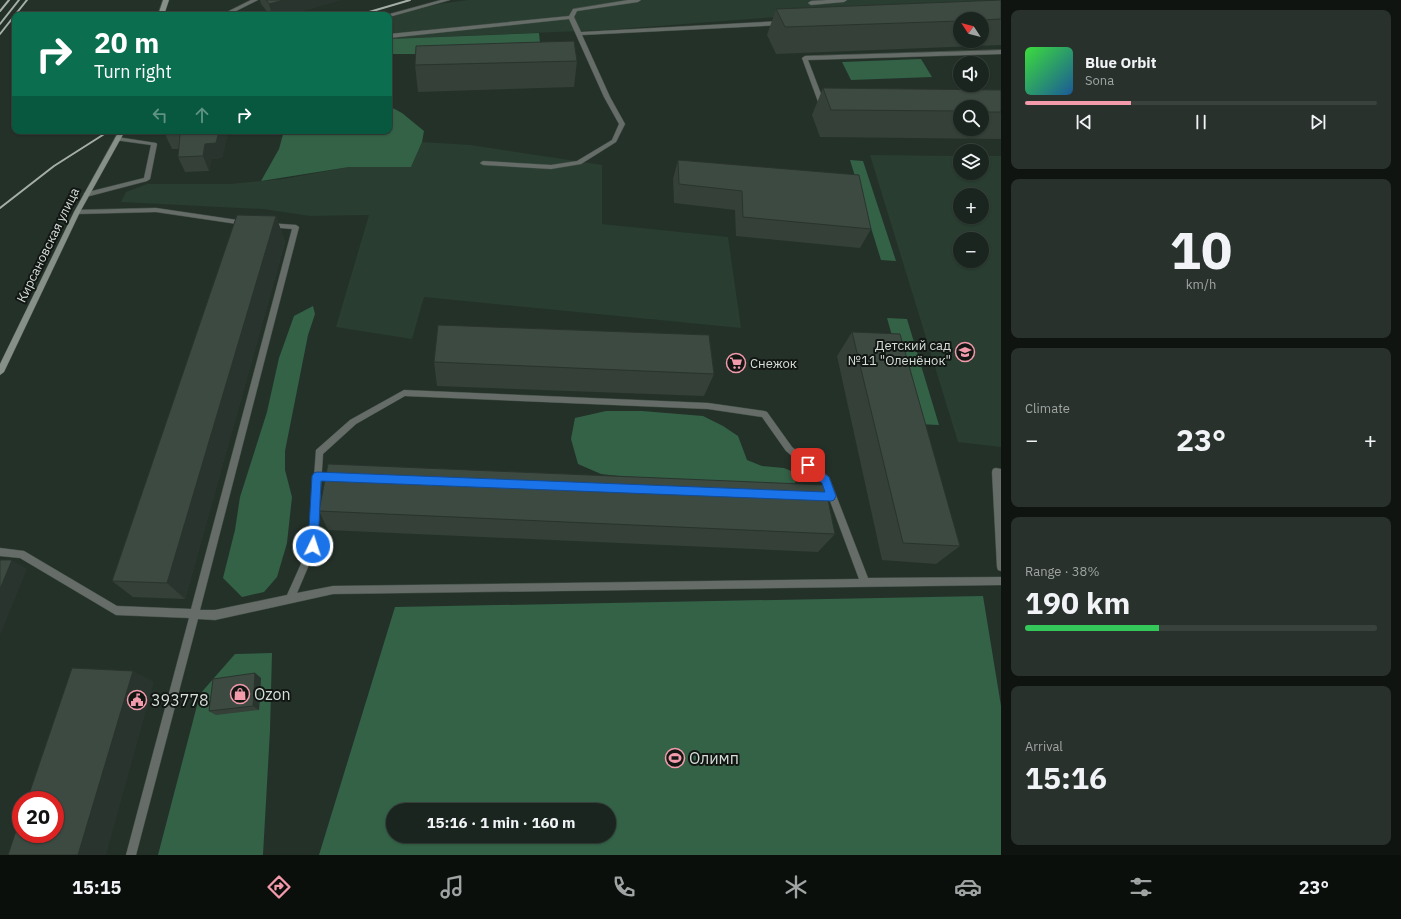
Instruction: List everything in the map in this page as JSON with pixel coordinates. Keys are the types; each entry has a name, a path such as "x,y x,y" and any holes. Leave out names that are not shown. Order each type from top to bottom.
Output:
{"main road":[{"path":"162,12 166,0"},
{"name":"Кирсановская улица","path":"0,372 77,212 120,134"}],"lane":[{"path":"230,12 255,0"},
{"path":"392,14 447,0"},
{"path":"392,36 571,17 576,10 638,0"},
{"path":"811,3 844,0"},
{"path":"483,163 551,167 569,165 579,162 614,141 622,124 607,97 571,17"},
{"path":"579,34 788,22"},
{"path":"831,109 824,109 805,58 1001,52"},
{"path":"86,195 147,179 154,144 117,138"},
{"path":"77,212 156,210 249,223"},
{"path":"131,855 193,614 296,227 265,225"},
{"path":"290,599 313,546 321,476 319,453 353,422 404,393 708,406 764,414 790,449 826,480 827,496 865,583"},
{"path":"1001,473 996,472 1001,567"},
{"path":"0,552 20,554 116,610 215,615 333,590 1001,581"}],"shaded area":[{"path":"468,0 1001,0 605,30 392,39 392,14 439,4"},
{"path":"422,142 471,145 602,165 602,224 728,237 741,328 424,297 412,339 336,327 369,215 310,216 263,209 121,202 126,192 147,184 230,184 283,179 349,167 411,167"},
{"name":"Детский сад №11 \"Оленёнок\"","path":"870,155 953,156 953,180 989,180 989,156 1001,156 1001,447 958,442"}],"green space":[{"path":"539,33 540,43 445,54 392,54 392,39"},
{"path":"921,59 932,77 851,80 842,62"},
{"path":"392,108 402,113 424,131 422,142 411,167 349,167 261,181 279,149 283,134 392,134"},
{"path":"850,160 863,161 896,261 881,260"},
{"path":"313,306 315,314 308,335 285,451 285,470 292,497 287,543 277,577 264,592 242,597 223,578 235,530 240,497 267,412 279,358 294,316"},
{"path":"887,318 907,319 939,425 917,424"},
{"path":"606,411 642,411 703,416 723,426 738,436 747,460 762,466 784,468 796,473 795,485 645,479 601,474 578,464 571,439 575,418"},
{"name":"Олимп","path":"983,596 1001,706 1001,855 319,855 395,607"},
{"path":"272,653 270,730 263,855 158,855 200,694 235,654"}],"building":[{"path":"266,0 284,0 269,4"},
{"path":"1001,0 1001,19 989,20 989,12 953,12 953,21 785,27 776,9"},
{"path":"574,41 577,61 415,65 416,46"},
{"path":"823,88 953,89 953,92 989,92 989,90 1001,90 1001,112 989,112 989,100 953,100 953,111 831,110"},
{"path":"180,134 218,134 216,143 205,144 203,156 178,157"},
{"path":"678,160 859,175 871,229 743,217 742,191 679,184"},
{"path":"237,215 276,216 167,583 112,581"},
{"path":"438,325 709,335 714,374 434,362"},
{"path":"852,332 900,334 960,546 903,543"},
{"path":"328,464 825,485 835,534 319,511"},
{"path":"0,560 12,560 0,589"},
{"path":"72,668 133,671 78,855 8,855 12,843 64,843 64,791 30,791"},
{"path":"255,673 253,706 209,711 213,679"}],"railway":[{"path":"0,11 9,0"},
{"path":"0,24 19,0"},
{"path":"17,12 27,0"},
{"path":"369,12 410,0"},
{"path":"0,34 12,19"},
{"path":"0,208 54,166 104,134"}],"place":[{"name":"Детский сад №11 \"Оленёнок\"","path":"965,352"},
{"name":"Снежок","path":"736,363"},
{"name":"Ozon","path":"240,694"},
{"name":"393778","path":"137,700"},
{"name":"Олимп","path":"675,758"}],"route":[{"path":"313,546 317,476 831,496 826,480 808,465"}]}
